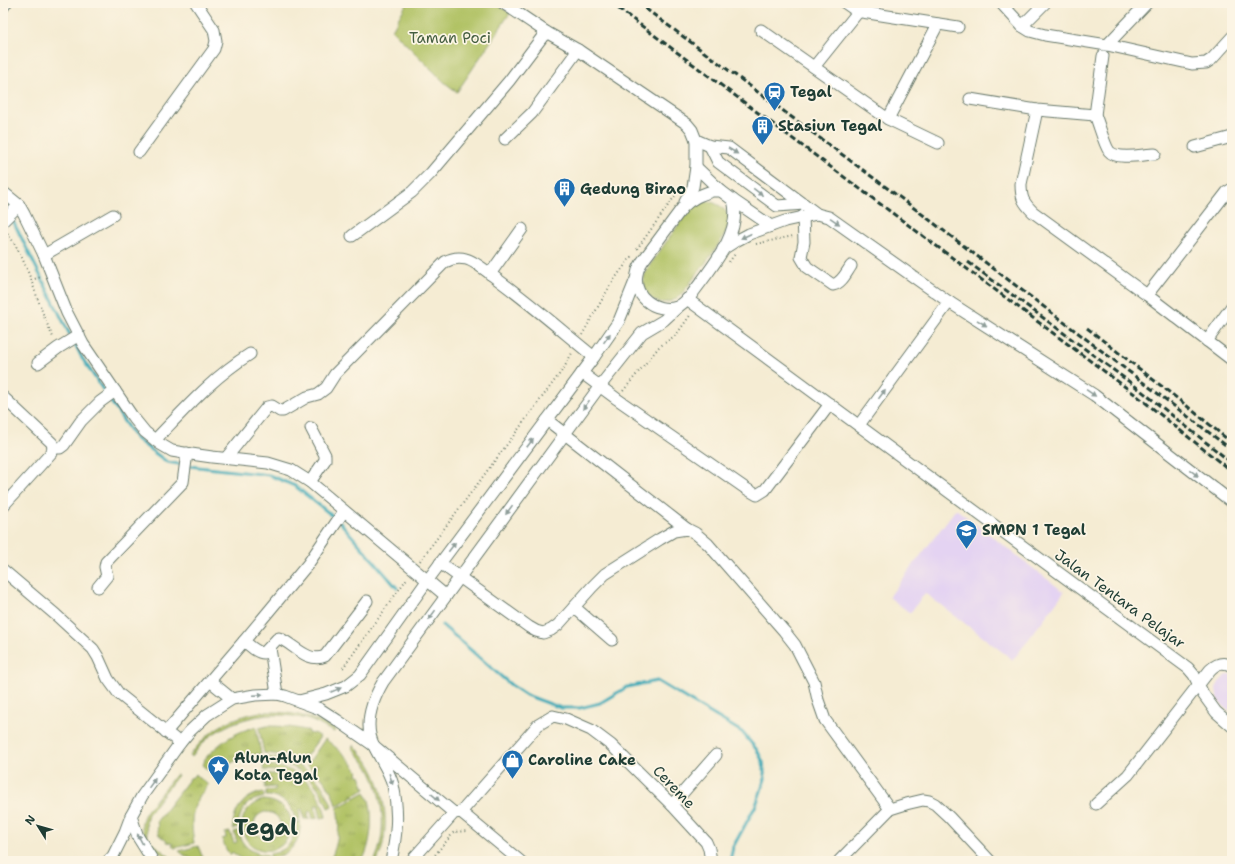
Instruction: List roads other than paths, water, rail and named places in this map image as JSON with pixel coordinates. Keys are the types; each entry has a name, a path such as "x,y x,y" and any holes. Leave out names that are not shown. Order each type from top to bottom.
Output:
{"street":[{"path":"3,7 6,3"},
{"path":"139,152 214,50 216,41 214,30 196,3"},
{"path":"503,3 546,32 578,50 687,124 692,130 696,140 696,167 693,187 683,207"},
{"path":"845,3 858,12 958,27"},
{"path":"814,67 866,3"},
{"path":"1001,3 1022,26 1030,31 1045,35 1107,45 1192,64 1206,63 1212,59 1232,37"},
{"path":"1022,26 1045,3"},
{"path":"1107,45 1146,3"},
{"path":"888,119 938,24"},
{"path":"761,30 888,119 938,144"},
{"path":"352,236 412,192 431,173 509,81 546,32"},
{"path":"505,138 532,113 578,50"},
{"path":"1103,56 1095,115 1108,150 1113,155 1121,156 1155,154"},
{"path":"970,99 1037,110 1095,115"},
{"path":"1037,110 1021,184 1021,193 1024,203 1033,212 1147,295 1232,360"},
{"path":"1195,147 1232,137"},
{"path":"696,140 710,146 729,148 817,214"},
{"path":"710,146 718,162 777,206 804,204"},
{"path":"696,167 721,191 771,226"},
{"path":"1147,295 1227,192 1232,189"},
{"path":"299,702 322,696 346,686 360,675 440,563 594,357 619,321 642,262 683,207 690,200 698,196 712,191 721,191"},
{"path":"3,192 15,209 28,221 77,337 113,392 145,432 172,450 187,454 268,462 292,470 310,482 343,512 446,596"},
{"path":"391,861 397,830 396,806 393,784 387,768 373,745 369,727 371,712 376,695 383,682 446,596 600,386 642,332 664,320 683,303 723,249 731,234 734,223 735,208 733,200"},
{"path":"3,221 15,209"},
{"path":"44,256 113,214"},
{"path":"723,249 749,234 771,226 802,216 817,214 825,215 949,302 1094,395 1232,502"},
{"path":"802,216 804,242 801,257 807,267 833,285 841,281 851,266"},
{"path":"490,274 522,229"},
{"path":"226,458 268,407 272,406 280,411 283,411 307,398 318,394 326,388 335,374 445,262 450,259 467,259 490,274 594,357"},
{"path":"636,280 642,297 649,304 657,308 666,309 683,303"},
{"path":"859,425 949,302"},
{"name":"Jalan Tentara Pelajar","path":"683,303 830,404 1188,668 1194,675 1203,694 1216,712 1232,726"},
{"path":"1207,341 1232,306"},
{"path":"38,363 58,348 77,337"},
{"path":"155,440 199,394 220,376 250,354"},
{"path":"582,373 757,495 766,490 830,404"},
{"path":"53,448 60,448 64,445 81,422 100,402 113,392"},
{"path":"3,398 52,443 53,448 52,452 3,506"},
{"path":"547,420 708,544 795,645 814,682 825,720 890,809"},
{"path":"310,428 325,455 325,460 310,482"},
{"path":"98,587 107,576 105,567 106,562 182,482 187,454"},
{"path":"166,732 308,564 343,512"},
{"path":"440,563 536,631 543,632 551,630 558,625 592,586 605,574 674,531 687,529"},
{"path":"3,570 93,649 113,687 119,694 180,743"},
{"path":"244,641 261,653 264,653 279,638 307,656 322,658 367,601"},
{"path":"574,607 612,640"},
{"path":"270,648 277,694"},
{"path":"1096,804 1128,775 1210,670 1218,663 1226,663 1232,666"},
{"path":"210,681 232,699"},
{"path":"108,861 113,856 125,832 130,816 142,796 180,743 206,715 232,699 255,695 277,694 320,710 337,720 373,745 520,861"},
{"name":"Cereme","path":"458,813 538,725 553,716 591,730 606,741 672,805 706,842 711,861"},
{"path":"672,805 716,755"},
{"path":"838,861 890,809 923,800 936,804 990,861"},
{"path":"411,861 458,813"},
{"path":"130,816 138,837 153,861"}],"waterway":[{"path":"10,218 12,219 71,337"},
{"path":"74,342 82,358 135,438 167,462 269,475 295,486 339,521 397,588"},
{"path":"442,625 511,685 526,695 561,708 580,708 600,703 627,687 657,681 742,732 757,750 763,762 765,779 756,805 733,847 730,861"}],"railway":[{"path":"611,3 1136,395 1232,472"},
{"path":"638,3 906,202 1232,450"},
{"path":"968,262 1139,389 1232,463"},
{"path":"1087,328 1232,443"}],"place":[{"name":"Tegal","path":"774,112"},
{"name":"Stasiun Tegal","path":"763,146"},
{"name":"Gedung Birao","path":"565,208"},
{"name":"SMPN 1 Tegal","path":"967,550"},
{"name":"Caroline Cake","path":"512,780"},
{"name":"Alun-Alun Kota Tegal","path":"219,786"}],"district":[{"name":"Tegal","path":"266,827"}],"park label":[{"name":"Taman Poci","path":"450,38"}]}
